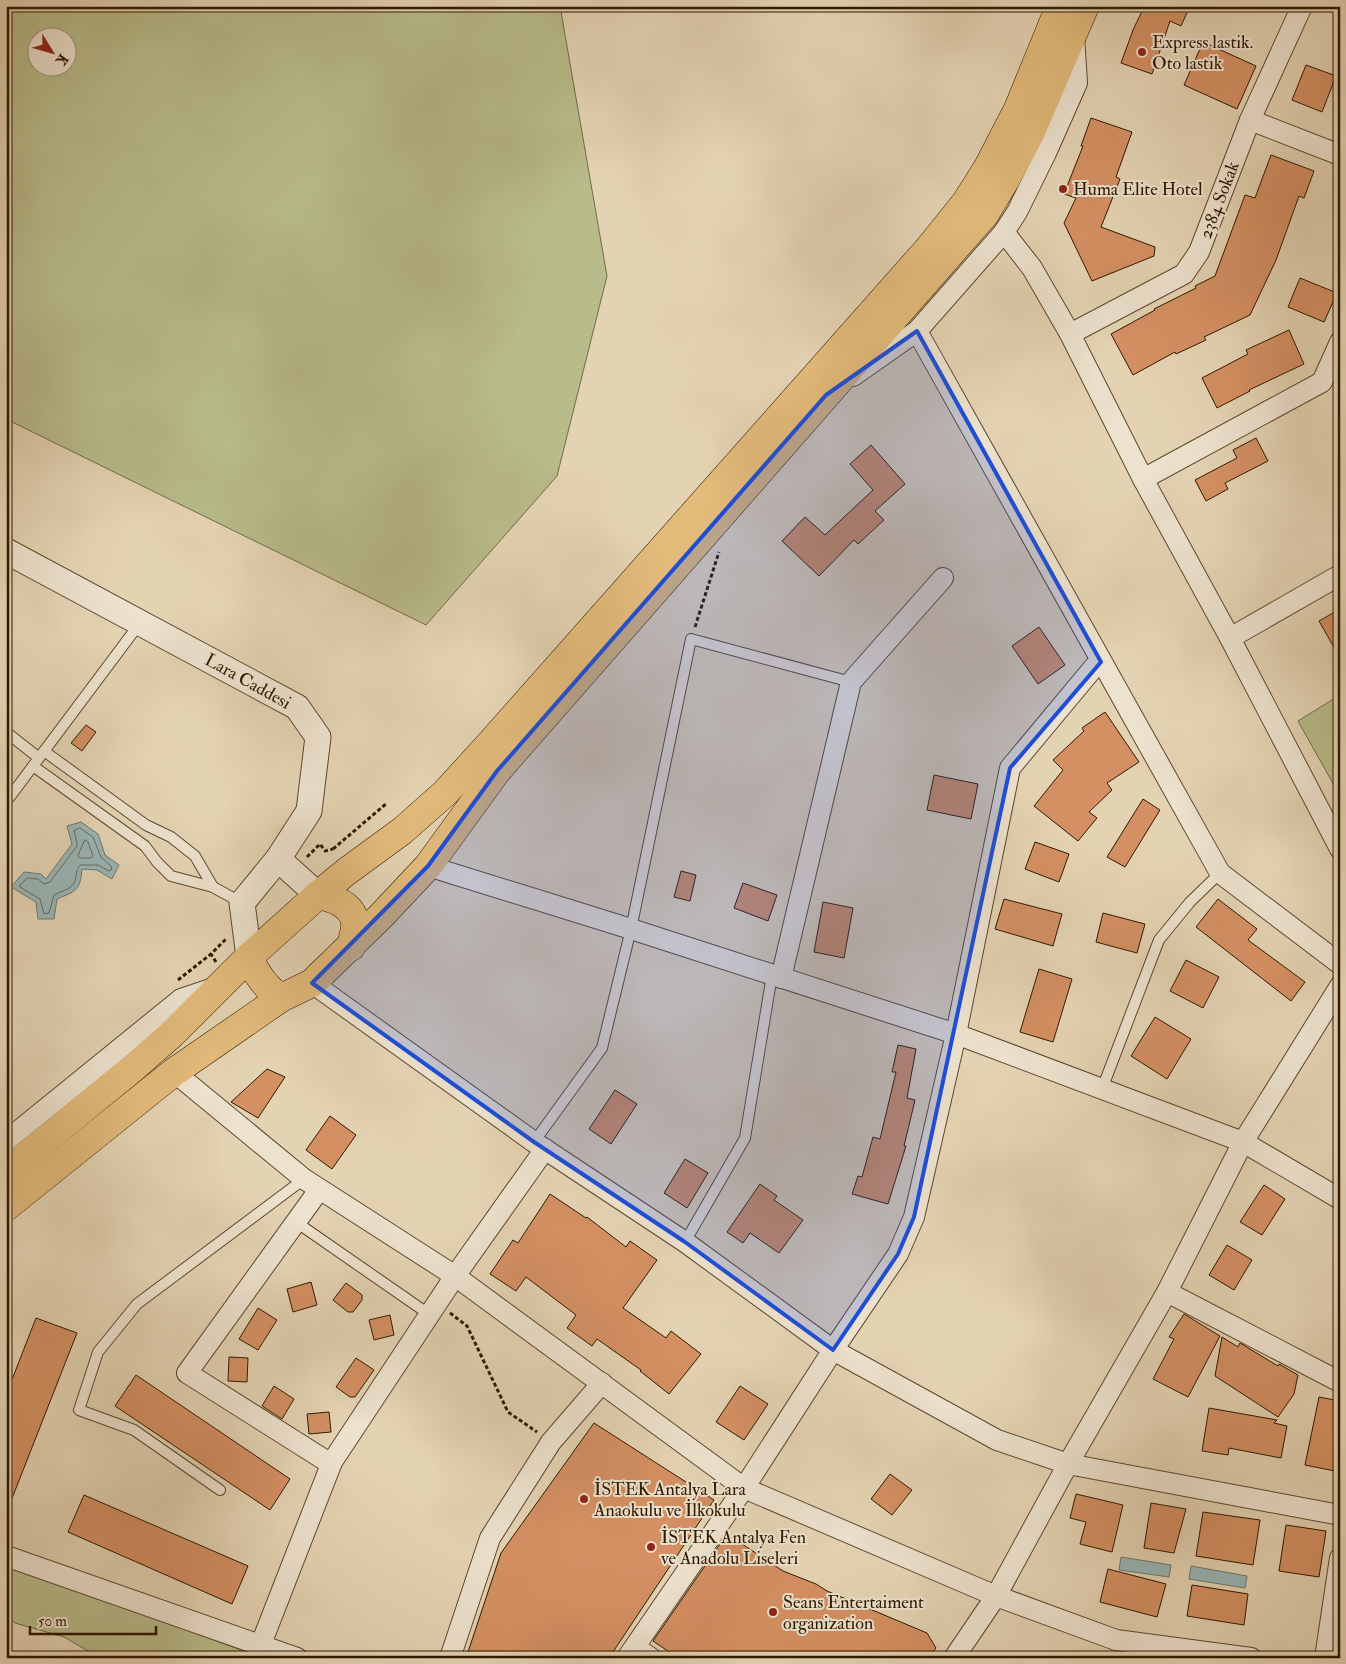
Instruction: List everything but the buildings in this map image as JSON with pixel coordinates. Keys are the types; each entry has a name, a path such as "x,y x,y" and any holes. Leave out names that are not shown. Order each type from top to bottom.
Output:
{"main road":[{"path":"6,1172 172,1034 249,957 318,895 402,831 445,793 487,748 929,248 966,202 988,167 1018,110 1060,6"},
{"path":"6,1207 174,1072 281,998 312,982 350,947 428,866 497,771 984,214 1006,179 1030,134 1084,6"},
{"path":"318,895 336,899 349,910 355,923 350,947"},
{"path":"249,957 261,980 271,992 281,998"}],"street":[{"name":"2384 Sokak","path":"1070,334 1184,274 1199,252 1250,120 1302,6"},
{"path":"826,394 917,331 1004,232 1026,196 1077,83 1073,32"},
{"path":"1250,120 1340,155"},
{"path":"1004,232 1032,268 1070,334 1142,479 1230,638 1340,849"},
{"path":"917,331 1220,873 1340,964"},
{"path":"1142,479 1322,382 1340,342"},
{"name":"Lara Caddesi","path":"6,551 297,707 318,737 309,811 278,860 242,903"},
{"path":"1230,638 1340,575"},
{"path":"777,976 851,682 944,578"},
{"path":"637,1654 833,1350 898,1254 914,1218 956,1034 1010,768 1095,666 1101,662"},
{"path":"278,860 318,895"},
{"path":"428,866 631,929 956,1034 1243,1142 1340,1199"},
{"path":"242,903 249,957"},
{"path":"312,982 540,1145 685,1242 833,1350 997,1440 1068,1464 1340,1515"},
{"path":"6,1140 181,999 221,985"},
{"path":"954,1658 996,1596 1068,1464 1166,1292 1243,1142 1340,986"},
{"path":"174,1072 312,1185 455,1276 744,1488 996,1596 1116,1640 1251,1658"},
{"path":"261,1644 331,1464 434,1310 540,1145"},
{"path":"312,1185 296,1222 187,1373 331,1464"},
{"path":"1166,1292 1340,1382"},
{"path":"450,1658 490,1538 551,1442 602,1383"},
{"path":"6,1556 297,1658"},
{"path":"1325,1658 1340,1558"}],"lane":[{"path":"6,802 140,623"},
{"path":"540,1145 602,1048 631,929 691,639 851,682"},
{"path":"6,732 145,846 171,876 213,887 242,903"},
{"path":"39,759 146,825 171,837 195,856 213,887"},
{"path":"1102,1089 1159,940 1190,902 1220,873"},
{"path":"685,1242 745,1138 777,976"},
{"path":"220,1490 134,1430 79,1410 98,1352 137,1304 312,1185"},
{"path":"296,1222 434,1310"}],"path":[{"path":"691,639 721,545"},
{"path":"320,844 325,851 332,849"},
{"path":"434,1310 467,1326 508,1412 551,1442"}],"highlighted area":[{"path":"917,331 1101,662 1010,768 914,1217 898,1254 833,1350 685,1242 534,1142 312,983 428,866 497,771 826,395"}],"green space":[{"path":"6,6 560,6 607,276 557,476 426,625 6,419"},
{"path":"1340,695 1340,796 1298,721"},
{"path":"6,1564 263,1658 100,1658 64,1637 15,1623 6,1617"}],"water":[{"path":"81,822 98,834 105,855 119,865 112,879 97,870 82,869 80,882 76,889 57,899 54,919 38,919 36,902 11,887 24,872 41,874 46,879 72,844 67,826"},
{"path":"1121,1557 1171,1565 1169,1577 1119,1570"},
{"path":"1191,1566 1247,1576 1245,1588 1189,1579"}],"place":[{"name":"Express lastik. Oto lastik","path":"1142,52"},
{"name":"Huma Elite Hotel","path":"1063,189"},
{"name":"İSTEK Antalya Lara Anaokulu ve İlkokulu","path":"584,1499"},
{"name":"İSTEK Antalya Fen ve Anadolu Liseleri","path":"651,1547"},
{"name":"Seans Entertaiment organization","path":"773,1612"}]}
